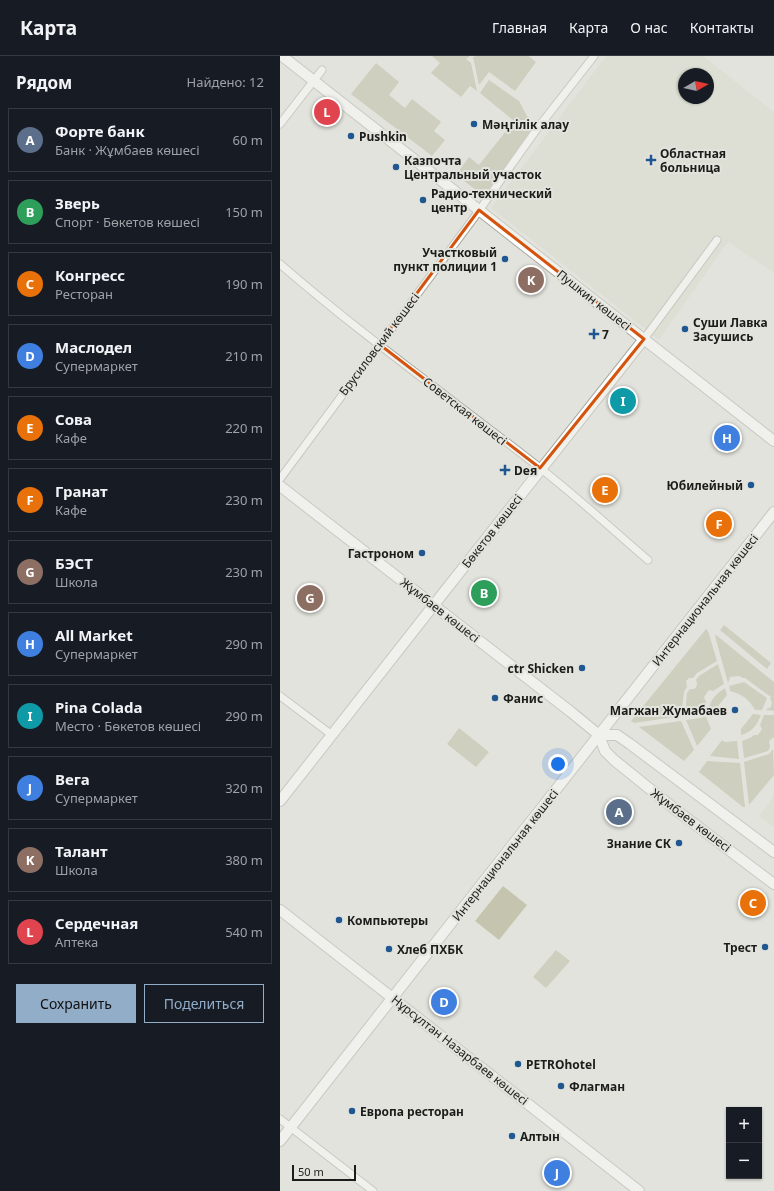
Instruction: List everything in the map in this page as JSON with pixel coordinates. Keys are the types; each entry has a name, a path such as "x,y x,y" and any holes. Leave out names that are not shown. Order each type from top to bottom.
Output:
{"main road":[{"name":"Пушкин көшесі","path":"282,56 774,441"},
{"name":"Бөкетов көшесі","path":"280,801 434,606 540,468 644,339"},
{"name":"Жұмбаев көшесі","path":"280,486 599,735 605,751 614,760 676,810 774,884"},
{"name":"Интернациональная көшесі","path":"280,1141 774,512"},
{"name":"Жұмбаев көшесі","path":"599,735 618,736 630,744 774,852"},
{"name":"Нұрсұлтан Назарбаев көшесі","path":"280,910 639,1191"}],"street":[{"name":"Брусиловский көшесі","path":"280,479 479,210 537,128 594,56"},
{"path":"280,124 322,70"},
{"name":"Бөкетов көшесі","path":"644,339 717,240"},
{"name":"Советская көшесі","path":"280,264 309,289 379,344 540,468 648,560"},
{"path":"280,696 332,735"},
{"path":"280,1118 373,1191"}],"highlighted area":[{"path":"479,210 644,339 540,468 379,344"}],"shaded area":[{"name":"Областная больница","path":"606,56 703,56 774,112 774,273 728,242 659,340 491,208"},
{"path":"774,795 774,828 759,816"}],"green space":[{"path":"432,56 469,56 466,59 471,63 477,91 470,86 461,97 431,73 440,63"},
{"path":"529,56 536,62 515,91 489,72 479,85 473,57"},
{"path":"376,63 399,82 389,95 405,108 412,99 441,122 434,131 445,140 432,156 351,94"},
{"path":"489,80 519,101 533,127 484,196 456,175 469,157 479,165 514,121 480,93"},
{"path":"724,625 771,663 767,669 720,630"},
{"path":"706,629 708,631 717,661 697,673 693,678 689,678 686,681 687,687 684,692 681,716 634,723 631,721"},
{"path":"716,635 774,682 774,711 766,710 771,707 771,697 745,678 739,676 730,677 728,683 715,636"},
{"path":"718,664 724,684 713,691 709,690 704,697 706,702 706,712 685,715 687,693 690,689 694,689 696,687 696,680 699,676"},
{"path":"744,682 767,698 762,710 755,710 745,698 730,691 729,686"},
{"path":"725,688 727,695 714,711 709,712 710,704 713,698"},
{"path":"753,714 761,715 758,722 754,728 741,735 741,729"},
{"path":"764,715 774,715 774,737 769,741 770,747 768,751 744,758 742,741 754,735 758,735 762,729 760,725"},
{"path":"706,717 711,729 697,746 686,720"},
{"path":"681,721 694,750 684,761 639,727"},
{"path":"459,728 489,752 476,767 447,744"},
{"path":"722,740 725,742 737,741 739,759 710,756"},
{"path":"773,749 774,775 749,805 744,762 769,754"},
{"path":"707,761 740,763 745,807 743,807 699,772"},
{"path":"503,886 527,905 499,940 475,921"},
{"path":"556,950 570,961 546,988 533,977"}],"place":[{"name":"Сердечная","path":"327,112"},
{"name":"Мәңгілік алау","path":"474,124"},
{"name":"Pushkin","path":"351,136"},
{"name":"Областная больница","path":"651,160"},
{"name":"Казпочта Центральный участок","path":"396,167"},
{"name":"Радио-технический центр","path":"423,200"},
{"name":"Участковый пункт полиции 1","path":"505,259"},
{"name":"Талант","path":"531,280"},
{"name":"Суши Лавка Засушись","path":"685,329"},
{"name":"7","path":"594,334"},
{"name":"Pina Colada","path":"623,401"},
{"name":"All Market","path":"727,438"},
{"name":"Deя","path":"505,470"},
{"name":"Юбилейный","path":"751,485"},
{"name":"Сова","path":"605,490"},
{"name":"Гранат","path":"719,524"},
{"name":"Гастроном","path":"422,553"},
{"name":"Зверь","path":"484,593"},
{"name":"БЭСТ","path":"310,598"},
{"name":"ctr Shicken","path":"582,668"},
{"name":"Фанис","path":"495,698"},
{"name":"Магжан Жумабаев","path":"735,710"},
{"name":"Форте банк","path":"619,812"},
{"name":"Знание СК","path":"679,843"},
{"name":"Конгресс","path":"753,903"},
{"name":"Компьютеры","path":"339,920"},
{"name":"Трест","path":"765,947"},
{"name":"Хлеб ПХБК","path":"389,949"},
{"name":"Маслодел","path":"444,1002"},
{"name":"PETROhotel","path":"518,1064"},
{"name":"Флагман","path":"561,1086"},
{"name":"Европа ресторан","path":"352,1111"},
{"name":"Алтын","path":"512,1136"},
{"name":"Вега","path":"557,1173"}]}
